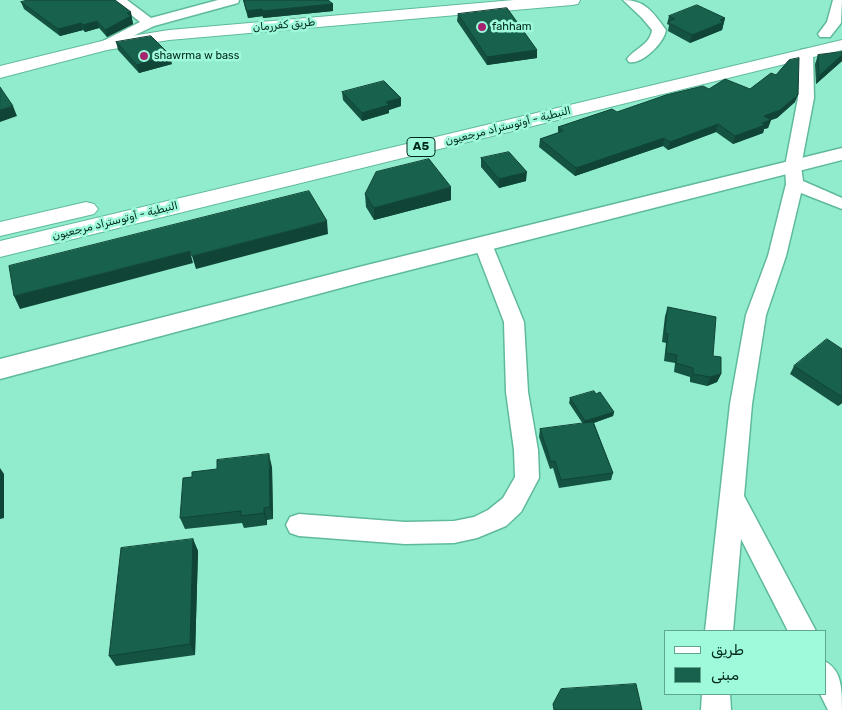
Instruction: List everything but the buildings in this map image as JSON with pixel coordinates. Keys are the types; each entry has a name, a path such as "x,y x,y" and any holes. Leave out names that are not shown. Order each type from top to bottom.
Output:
{"main road":[{"name":"طريق كفررمان","path":"0,72 106,45 169,35 572,0"},
{"name":"النبطية - أوتوستراد مرجعيون","path":"0,249 806,53 836,36"},
{"name":"النبطية - أوتوستراد مرجعيون","path":"0,229 836,36"}],"street":[{"path":"119,0 149,23"},
{"path":"106,45 149,23 233,0"},
{"path":"629,0 647,15 659,30 655,44 638,52 634,59"},
{"path":"836,36 834,23 839,0"},
{"path":"719,630 741,404 756,315 777,256 794,175 806,98 806,53"},
{"path":"0,369 483,244 794,175 842,154"},
{"path":"794,175 842,204"},
{"path":"299,526 405,533 454,532 477,527 497,518 512,506 526,478 526,450 517,392 514,322 483,244"},
{"path":"732,497 801,630"},
{"path":"827,678 842,706"},
{"path":"716,695 716,710"}],"place":[{"name":"fahham","path":"482,27"},
{"name":"shawrma w bass","path":"144,56"}]}
